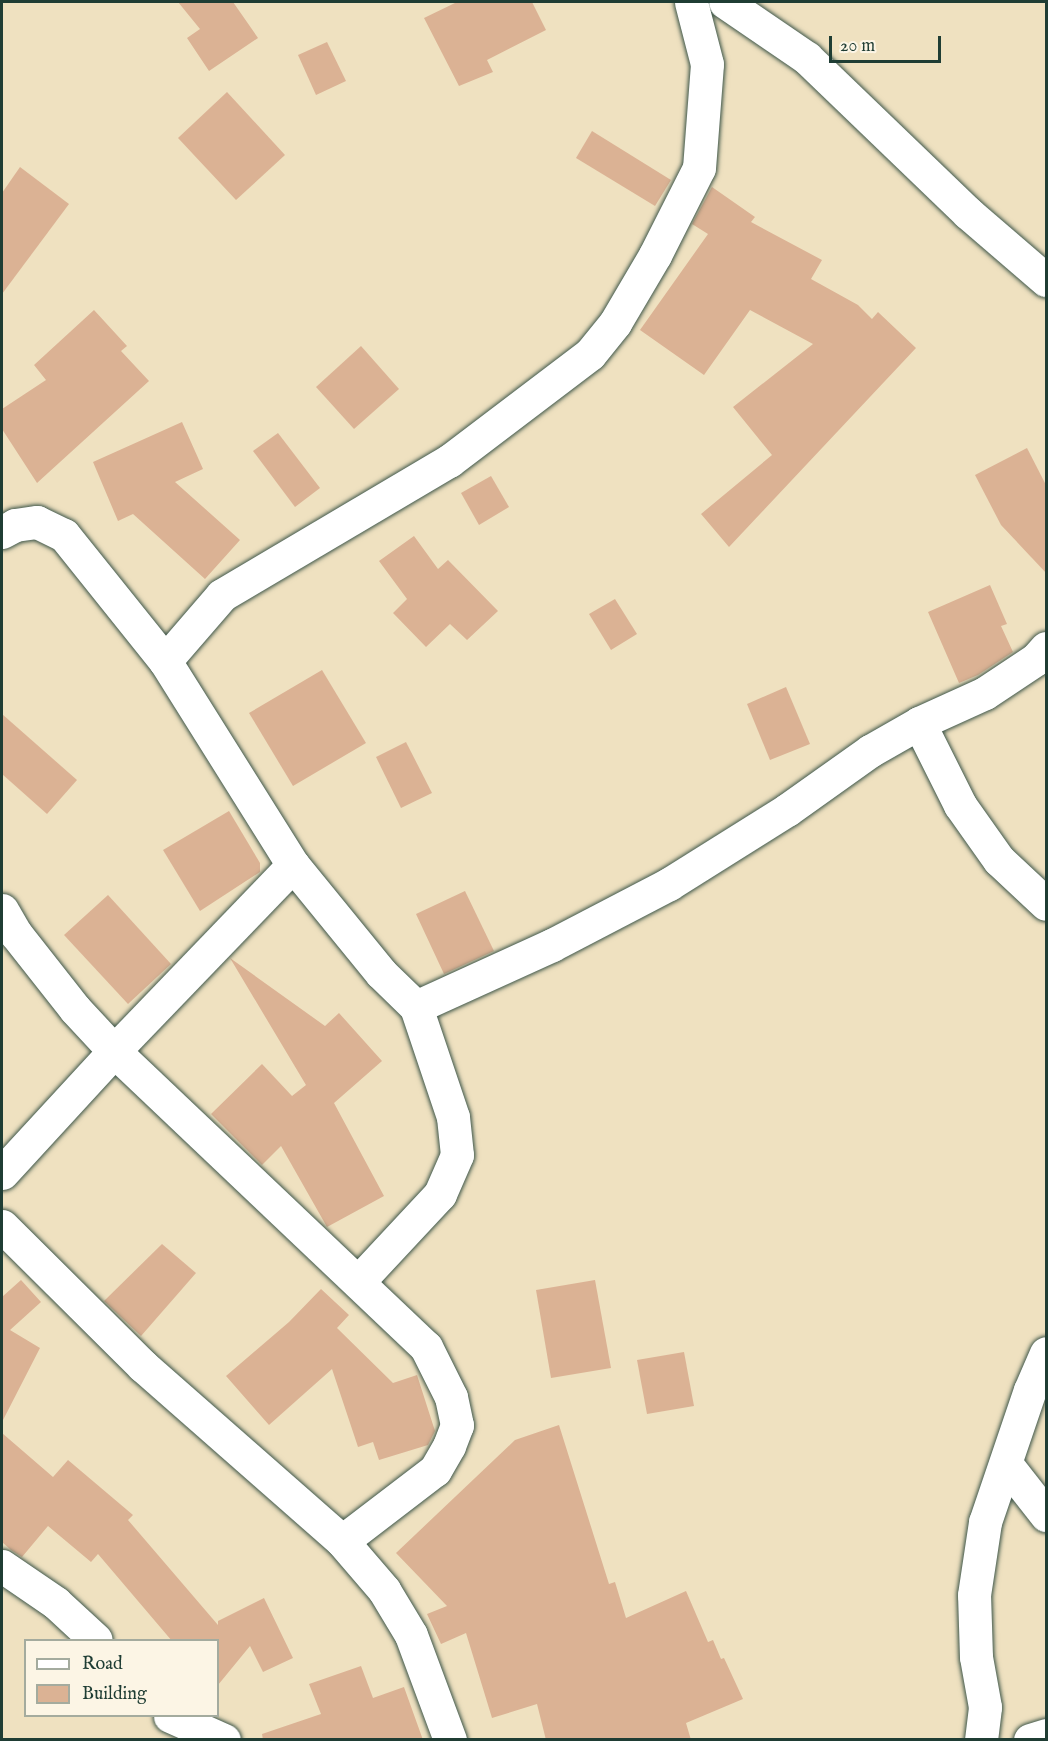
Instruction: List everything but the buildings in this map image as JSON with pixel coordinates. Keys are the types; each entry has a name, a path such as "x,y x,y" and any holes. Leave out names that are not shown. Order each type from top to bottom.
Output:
{"street":[{"path":"165,661 222,596 449,461 590,354 615,323 644,275 699,168 707,64 691,2"},
{"path":"725,2 807,58 968,213 1047,280"},
{"path":"6,522 37,522 64,535 165,661 293,865 381,973 416,1007 453,1117 457,1155 440,1194 359,1281"},
{"path":"416,1007 552,945 669,884 788,810 870,751 919,723 984,693 1036,659 1047,648"},
{"path":"919,723 960,805 999,860 1047,904"},
{"path":"2,1173 114,1051 293,865"},
{"path":"2,910 16,934 75,1009 114,1051 426,1347 451,1397 457,1425 449,1446 435,1470 342,1541"},
{"path":"2,1226 143,1366 342,1541 384,1590 411,1635 450,1740"},
{"path":"981,1740 985,1707 976,1657 974,1595 985,1522 1030,1390 1047,1353"},
{"path":"1006,1464 1047,1515"},
{"path":"2,1566 56,1603 94,1639"},
{"path":"172,1717 224,1740"},
{"path":"1030,1740 1047,1735"}]}
